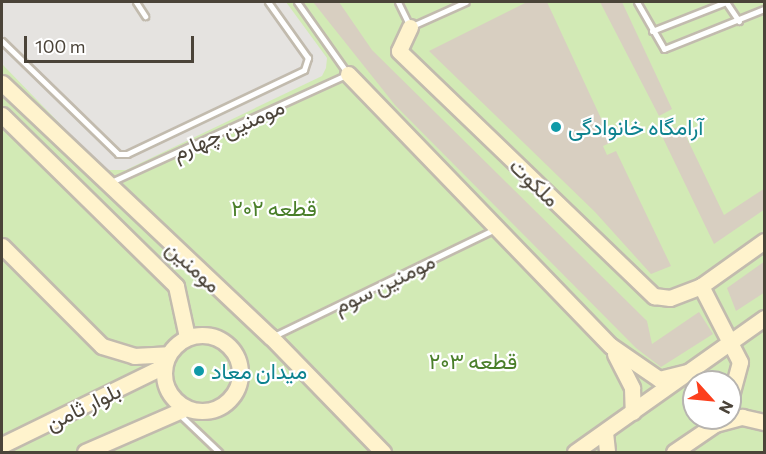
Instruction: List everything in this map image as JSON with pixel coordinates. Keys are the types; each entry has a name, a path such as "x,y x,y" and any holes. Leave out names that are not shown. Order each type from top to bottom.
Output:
{"street":[{"name":"ملکوت","path":"410,27 399,51 654,296 670,298 701,286"},
{"path":"348,74 611,346 659,379 682,373"},
{"name":"مومنین","path":"2,83 271,337 383,453"},
{"name":"مومنین","path":"2,115 176,286 187,338"},
{"path":"738,370 740,362 734,342 701,286 765,241"},
{"path":"2,246 102,346 134,356 166,360"},
{"path":"690,370 734,342 765,318"},
{"path":"187,338 223,341 232,349 240,373 223,405 182,410 168,391 166,360 187,338"},
{"path":"611,346 632,388 633,412"},
{"name":"بلوار ثامن","path":"2,445 166,360"},
{"path":"575,453 682,376"},
{"name":"بلوار ثامن","path":"85,453 182,410"},
{"path":"742,417 765,422"},
{"path":"674,453 705,430"},
{"path":"605,432 607,453"}],"lane":[{"path":"136,2 145,16"},
{"path":"2,41 118,154 127,154 304,70 308,58 268,2"},
{"path":"297,2 348,74"},
{"path":"398,2 410,27 466,2"},
{"path":"637,2 661,48 670,49 765,9"},
{"path":"651,31 722,2 730,2 739,21"},
{"name":"مومنین چهارم","path":"107,184 348,74"},
{"name":"مومنین سوم","path":"271,337 497,228"},
{"path":"182,410 219,453"}],"green space":[{"path":"2,2 764,2 764,452 2,452"}],"shaded area":[{"path":"2,2 286,2 327,58 326,68 322,76 126,170 105,170 2,64"}],"building":[{"path":"313,2 339,2 372,50 647,321 652,344 699,312 713,334 661,367 636,348 395,105"},
{"name":"آرامگاه خانوادگی","path":"527,2 547,2 612,142 603,146 607,155 616,151 671,266 651,274 595,212 429,51"},
{"name":"آرامگاه خانوادگی","path":"600,2 622,2 672,109 659,116"},
{"name":"آرامگاه خانوادگی","path":"681,126 724,215 765,188 765,209 714,244 661,134"},
{"path":"765,261 765,292 736,311 727,288"}],"place":[{"name":"آرامگاه خانوادگی","path":"556,127"},
{"name":"میدان معاد","path":"199,371"}],"park label":[{"name":"قطعه ۲۰۲","path":"274,208"},
{"name":"قطعه ۲۰۳","path":"473,361"}]}
